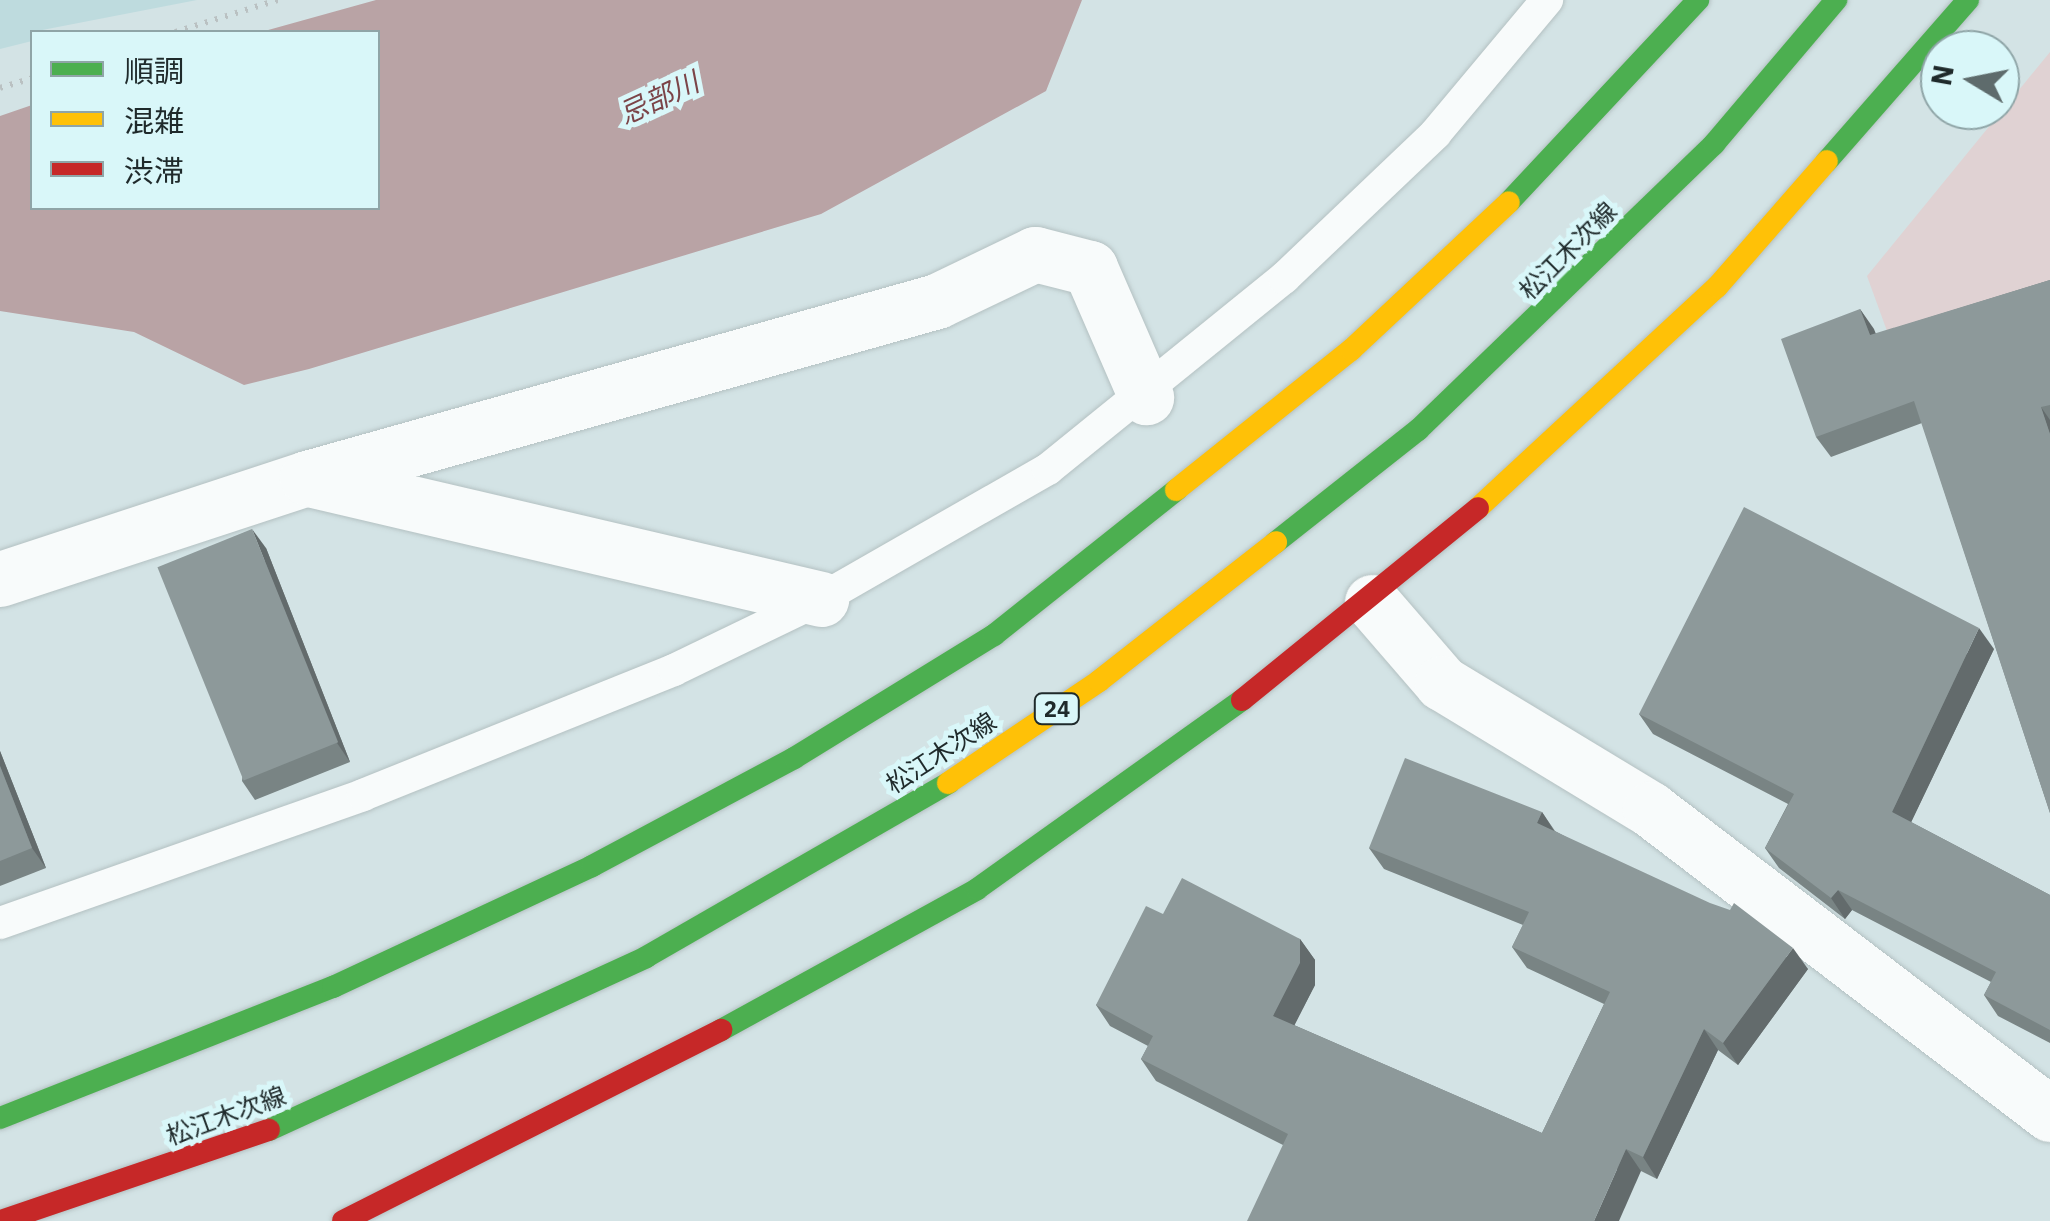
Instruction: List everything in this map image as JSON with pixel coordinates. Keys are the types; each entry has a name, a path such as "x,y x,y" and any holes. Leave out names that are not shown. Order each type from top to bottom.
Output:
{"main road":[{"path":"0,1118 87,1092 592,866 794,758 994,635 1351,350 1515,196 1698,0"},
{"name":"松江木次線","path":"0,1221 116,1185 289,1123 646,957 866,834 1099,681 1418,430 1714,144 1836,0"},
{"path":"343,1221 698,1044 977,888 1372,602 1717,287 1968,0"}],"street":[{"path":"0,579 307,478 937,301 1035,254 1090,268 1146,397"},
{"path":"307,478 821,599"},
{"path":"1372,602 1442,683 1650,809 2050,1114"}],"lane":[{"path":"0,923 566,716 821,599 1048,469 1146,397 1435,134 1547,0"}],"path":[{"path":"181,30 278,0"},
{"path":"0,88 30,79"}],"shaded area":[{"path":"0,0 197,0 30,30 30,42 0,49"},
{"path":"2050,52 2050,292 1891,342 1867,276 1986,130 2020,130 2020,89"}],"water":[{"name":"忌部川","path":"376,0 1082,0 1046,91 821,214 309,369 244,385 134,332 0,311 0,116 30,106 30,210 380,210 380,30 268,30"}],"building":[{"path":"2050,280 2050,405 2041,407 2050,434 2050,813 1914,401 1816,437 1781,339 1860,309 1870,335"},
{"path":"1744,507 1979,628 1892,812 2050,895 2050,1030 1984,995 1996,972 1838,890 1831,898 1765,848 1794,794 1639,714"},
{"path":"252,529 338,742 244,780 157,567"},
{"path":"1405,758 1542,812 1537,823 1710,903 1730,910 1734,903 1793,948 1723,1043 1704,1029 1643,1157 1626,1149 1594,1221 1247,1221 1288,1134 1141,1059 1153,1036 1096,1005 1146,906 1163,914 1182,878 1300,939 1300,963 1273,1016 1542,1133 1610,992 1512,947 1529,912 1369,848"},
{"path":"0,766 32,848 0,861"}],"traffic: fast":[{"path":"1509,202 1698,0"},
{"path":"1276,542 1418,430 1714,144 1836,0"},
{"path":"1827,161 1968,0"},
{"path":"0,1118 333,987 592,866 794,758 994,635 1176,490"},
{"path":"721,1030 977,889 1242,700"},
{"path":"269,1130 646,957 948,783"}],"traffic: slow":[{"path":"1478,508 1717,287 1827,161"},
{"path":"1176,490 1351,350 1509,202"},
{"path":"948,783 1099,681 1276,542"}],"traffic: jam":[{"path":"1242,700 1478,508"},
{"path":"343,1221 721,1030"},
{"path":"1,1221 269,1130"}]}
